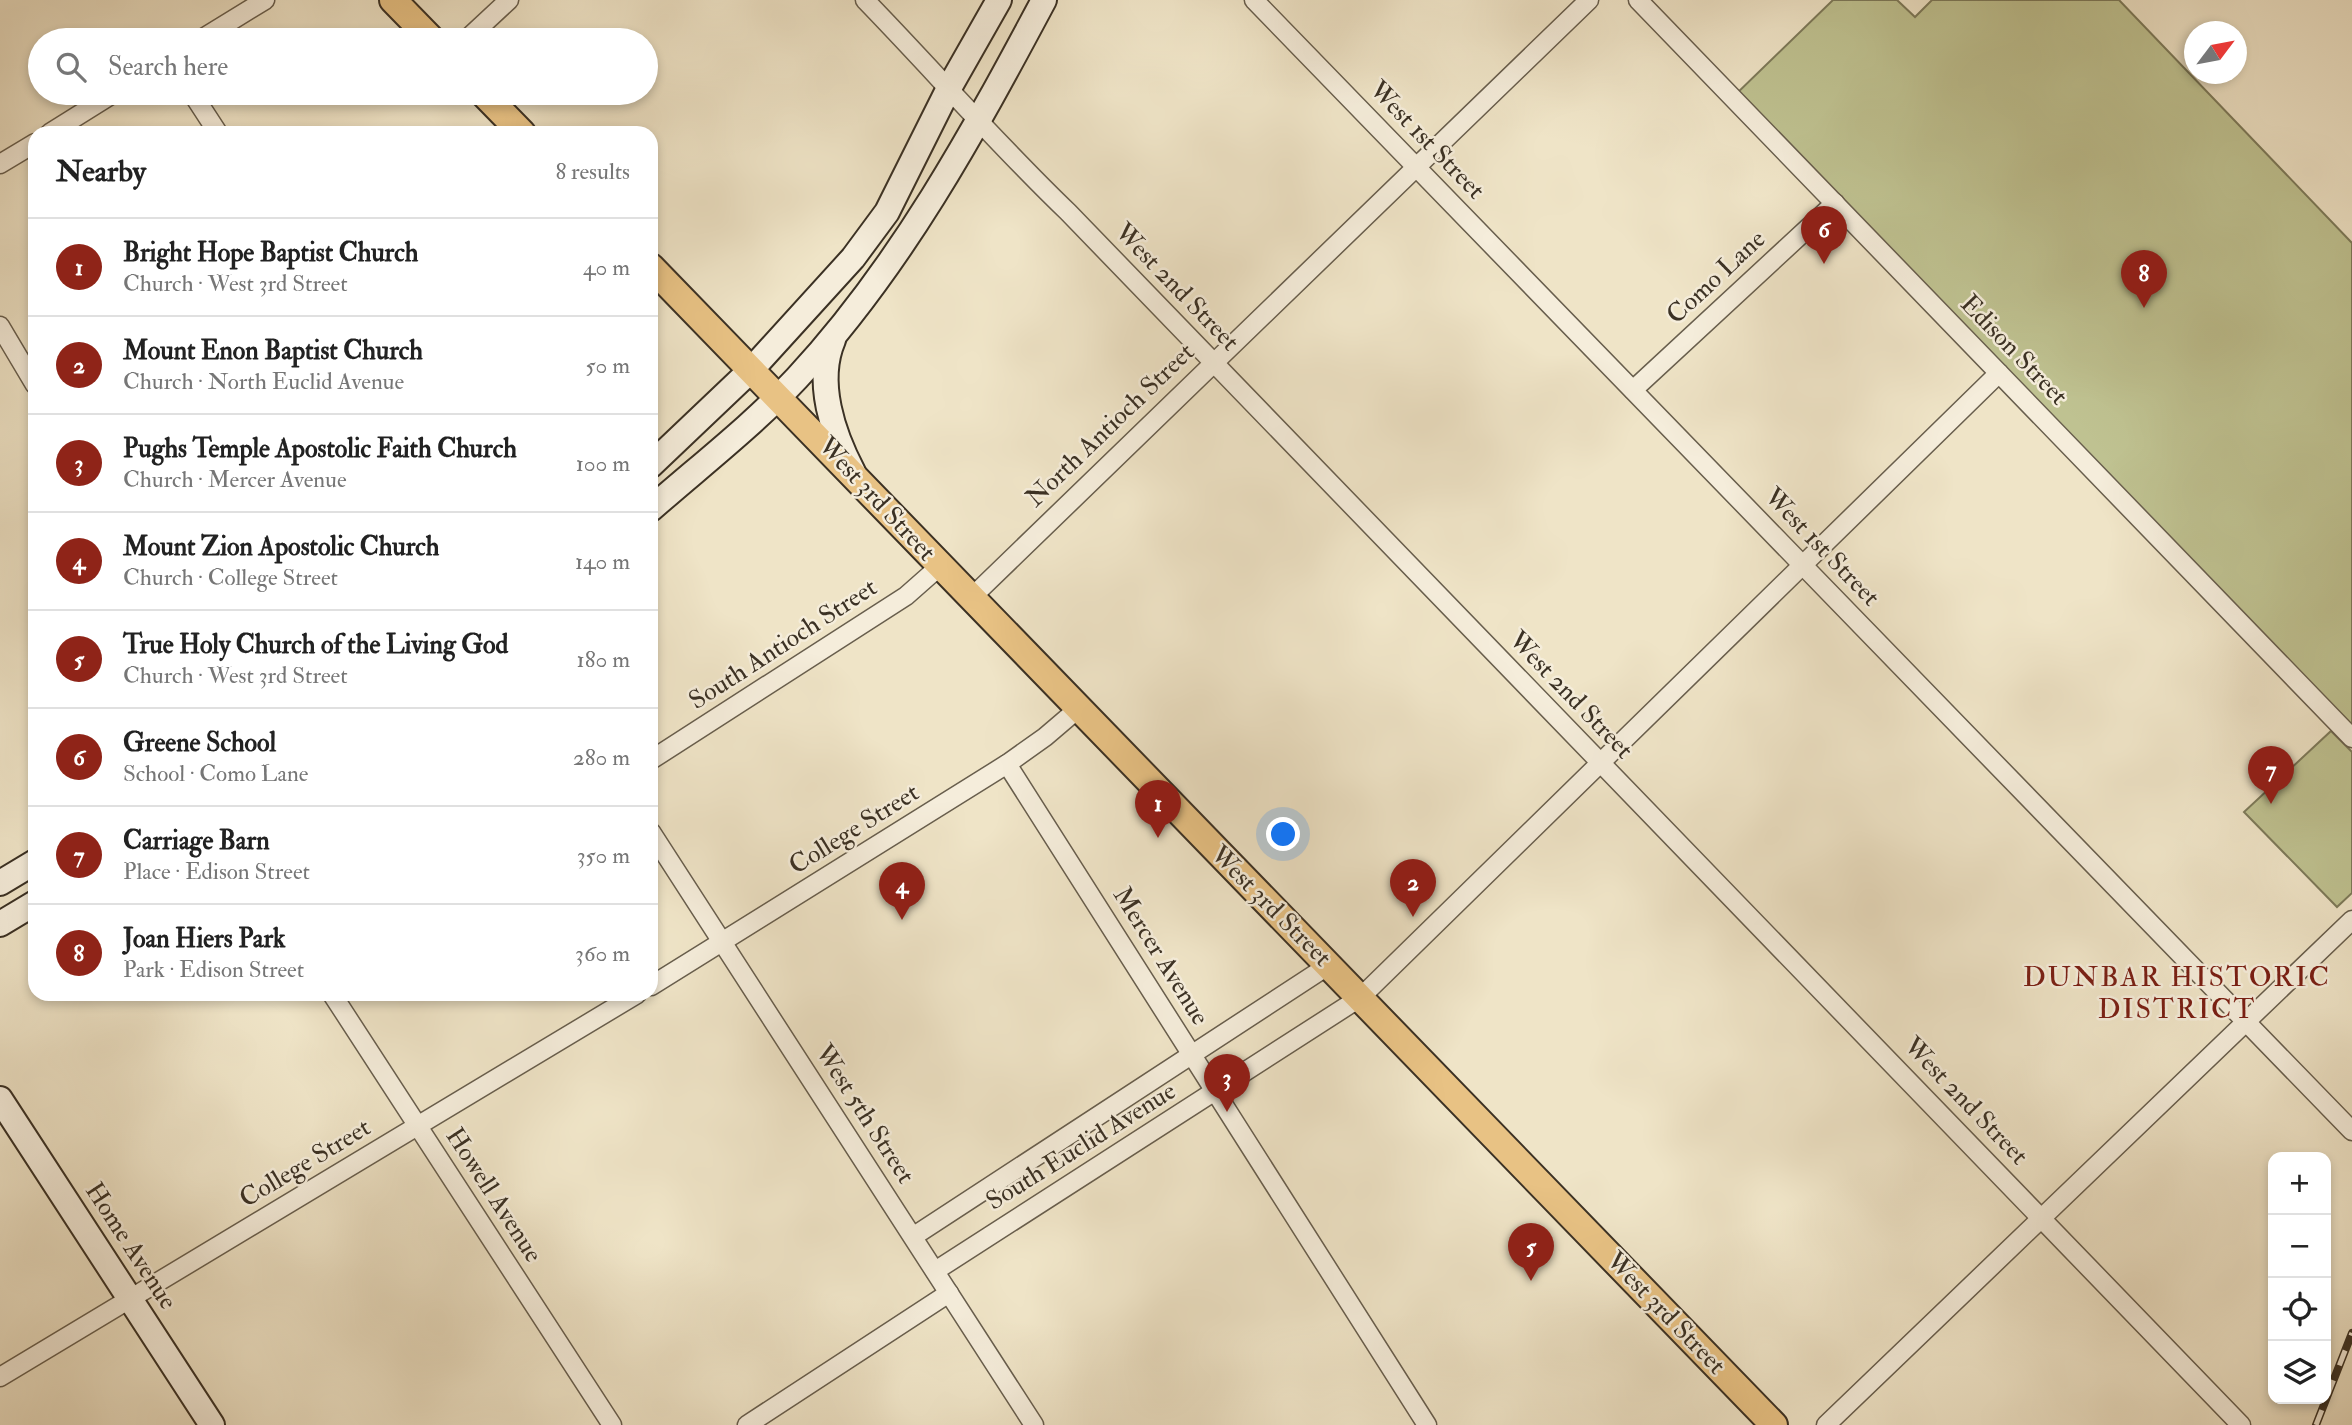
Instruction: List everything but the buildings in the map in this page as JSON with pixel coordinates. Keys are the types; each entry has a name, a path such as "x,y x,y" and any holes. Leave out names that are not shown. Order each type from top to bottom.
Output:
{"main road":[{"path":"393,0 420,28"},
{"path":"658,458 752,369 853,258 887,212 949,88 999,0"},
{"path":"658,503 779,396 836,333 915,227 979,124 1044,0"},
{"path":"494,105 515,126"},
{"name":"West 3rd Street","path":"658,274 1774,1425"},
{"path":"836,333 829,348 825,380 832,420 855,476"},
{"path":"0,883 28,866"},
{"path":"0,924 28,907"},
{"name":"Home Avenue","path":"0,1099 212,1425"}],"street":[{"path":"220,28 265,0"},
{"path":"479,28 509,0"},
{"name":"West 2nd Street","path":"865,0 949,88 979,124 2241,1425"},
{"name":"West 1st Street","path":"1254,0 2352,1131"},
{"name":"North Antioch Street","path":"971,598 1589,0"},
{"name":"Edison Street","path":"1638,0 2352,738"},
{"path":"61,126 95,105"},
{"path":"200,105 213,126"},
{"path":"0,164 28,147"},
{"name":"Como Lane","path":"1633,390 1835,203"},
{"path":"0,326 28,373"},
{"name":"South Euclid Avenue","path":"935,1270 1361,997 1999,373"},
{"name":"South Antioch Street","path":"658,755 906,596 940,566"},
{"name":"College Street","path":"658,982 1007,764 1079,708"},
{"name":"Mercer Avenue","path":"1007,764 1427,1425"},
{"name":"West 5th Street","path":"658,843 1034,1425"},
{"path":"1826,1425 2352,920"},
{"name":"South Euclid Avenue","path":"914,1236 1329,965"},
{"name":"Howell Avenue","path":"337,1001 612,1425"},
{"name":"College Street","path":"0,1377 625,1001"},
{"path":"747,1425 949,1293"}],"green space":[{"path":"1833,0 1897,0 1915,17 1932,0 2119,0 2184,68 2184,84 2200,84 2352,243 2352,738 1733,97"},
{"path":"2331,731 2352,752 2352,893 2337,907 2244,812"}],"railway":[{"path":"2316,1425 2352,1333"}],"place":[{"name":"Greene School","path":"1824,264"},
{"name":"Joan Hiers Park","path":"2144,308"},
{"name":"Carriage Barn","path":"2271,804"},
{"name":"Bright Hope Baptist Church","path":"1158,838"},
{"name":"Mount Enon Baptist Church","path":"1413,917"},
{"name":"Mount Zion Apostolic Church","path":"902,920"},
{"name":"Pughs Temple Apostolic Faith Church","path":"1227,1112"},
{"name":"True Holy Church of the Living God","path":"1531,1281"}],"district":[{"name":"DUNBAR HISTORIC DISTRICT","path":"2177,993"}]}
